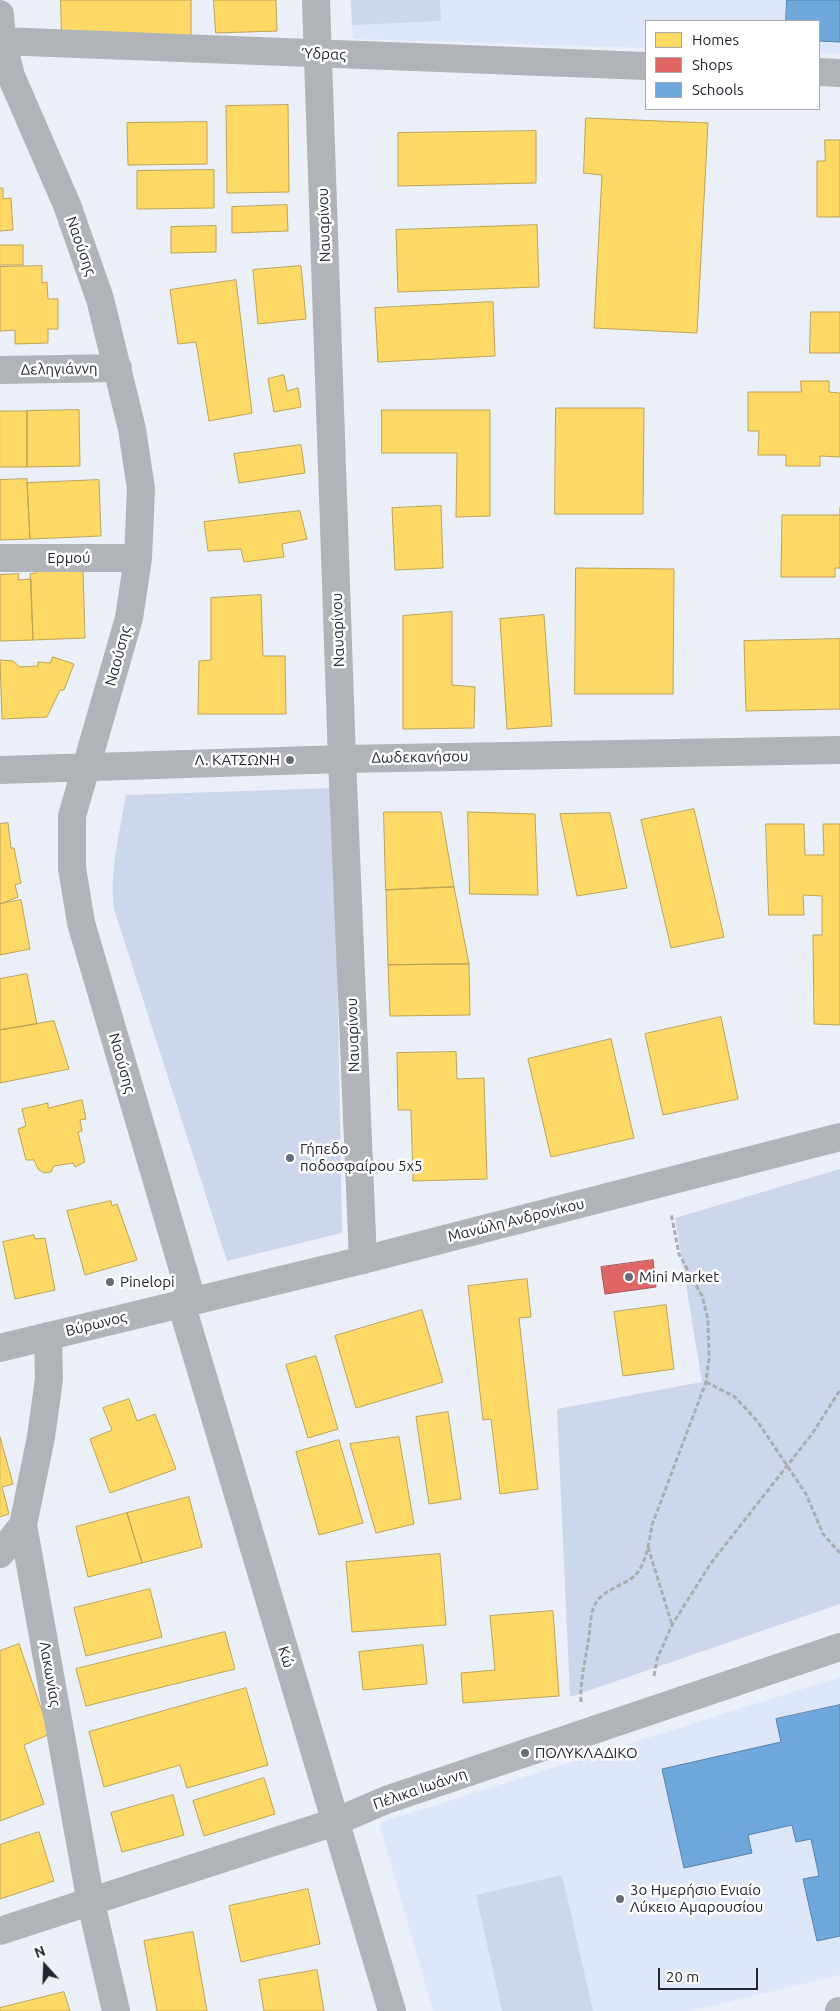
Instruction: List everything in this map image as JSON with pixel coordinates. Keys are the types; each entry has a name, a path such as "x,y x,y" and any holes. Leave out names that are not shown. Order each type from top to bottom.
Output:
{"street":[{"name":"Ναυαρίνου","path":"316,0 342,758 362,1260"},
{"name":"Ναούσης","path":"0,14 1,41 11,76 66,205 100,299 132,429 141,489 138,558 129,618 72,816 72,868 81,923 186,1302"},
{"name":"Ύδρας","path":"1,41 645,66"},
{"path":"820,72 840,73"},
{"name":"Δεληγιάννη","path":"0,370 118,368"},
{"name":"Ερμού","path":"0,558 138,558"},
{"name":"Δωδεκανήσου","path":"0,770 342,758 840,750"},
{"name":"Μανώλη Ανδρονίκου","path":"186,1302 362,1260 840,1137"},
{"name":"Βύρωνος","path":"0,1348 186,1302"},
{"name":"Κώ","path":"186,1302 335,1822 392,2011"},
{"name":"Λακωνίας","path":"48,1336 49,1379 41,1437 23,1525 91,1903 116,2011"},
{"path":"0,1554 23,1525"},
{"name":"Πέλικα Ιωάννη","path":"0,1931 91,1903 335,1822 386,1800 840,1647"}],"path":[{"path":"588,1732 581,1706 580,1685 591,1618 596,1602 607,1591 632,1579 639,1569 648,1547 652,1525 706,1382 709,1358 708,1319 702,1296 679,1254 673,1232 667,1182"},
{"path":"706,1382 735,1397 758,1422 786,1467 806,1494 823,1534 840,1553"},
{"path":"658,1708 652,1686 657,1659 672,1625 711,1563 812,1434 840,1390"},
{"path":"648,1547 672,1625"}],"shaded area":[{"path":"351,0 840,0 840,53 820,53 820,20 645,20 645,48 353,39"},
{"path":"351,0 440,0 441,21 352,25"},
{"path":"334,788 342,1233 227,1261 114,909 114,866 126,795"},
{"path":"840,1169 840,1604 570,1697 557,1409 702,1382 675,1218"},
{"name":"3ο Ημερήσιο Ενιαίο Λύκειο Αμαρουσίου","path":"840,1677 840,1975 690,2011 433,2011 379,1823"},
{"path":"562,1875 593,2011 502,2011 476,1895"}],"building: Homes":[{"path":"61,0 191,0 191,37 62,39"},
{"path":"214,0 276,0 277,31 216,33"},
{"path":"288,105 289,192 227,193 226,106"},
{"path":"586,118 708,123 697,333 594,328 602,175 584,173"},
{"path":"207,122 207,164 128,165 127,123"},
{"path":"536,131 536,183 398,186 398,133"},
{"path":"825,140 840,140 840,217 817,217 817,161 825,161"},
{"path":"214,170 214,208 137,209 137,171"},
{"path":"0,188 3,188 3,199 11,198 13,230 0,231"},
{"path":"287,205 288,231 232,233 232,207"},
{"path":"537,225 539,287 398,292 396,230"},
{"path":"216,226 216,252 171,253 171,227"},
{"path":"0,245 23,245 23,265 0,265"},
{"path":"42,266 42,283 47,282 48,299 58,299 58,329 48,329 48,343 15,344 15,330 0,331 0,267"},
{"path":"301,266 306,319 258,324 253,270"},
{"path":"236,280 252,413 209,421 196,342 178,344 170,290"},
{"path":"493,302 495,356 378,362 375,308"},
{"path":"811,312 840,312 840,353 810,353"},
{"path":"284,375 287,391 298,388 301,407 274,412 268,379"},
{"path":"801,381 829,381 829,392 840,393 840,457 820,456 820,466 786,466 786,455 758,455 759,431 748,431 748,392 801,392"},
{"path":"556,408 644,408 643,514 555,514"},
{"path":"79,410 80,466 27,467 27,411"},
{"path":"382,410 490,410 490,516 456,517 457,453 382,453"},
{"path":"0,411 27,411 27,467 0,467"},
{"path":"301,445 305,473 239,483 234,454"},
{"path":"27,479 30,539 0,540 0,480"},
{"path":"99,480 101,536 30,539 27,483"},
{"path":"441,506 443,568 395,570 392,508"},
{"path":"300,511 307,539 282,544 284,557 244,562 241,549 208,551 204,522"},
{"path":"782,515 840,515 840,568 835,568 835,577 781,577"},
{"path":"576,568 674,569 673,694 575,694"},
{"path":"83,569 85,638 33,640 30,574 36,573 36,571"},
{"path":"19,574 18,580 31,579 33,640 0,641 0,575"},
{"path":"261,595 263,656 285,656 286,714 198,714 199,661 211,660 211,598"},
{"path":"452,612 452,685 475,687 474,728 403,729 403,616"},
{"path":"544,615 552,726 507,729 500,619"},
{"path":"840,639 840,709 746,711 744,641"},
{"path":"53,657 74,664 64,690 60,690 47,717 2,719 0,660 13,661 20,667 38,666 38,662 50,663"},
{"path":"694,809 724,937 671,948 641,820"},
{"path":"384,812 441,812 454,887 386,890"},
{"path":"468,812 535,814 538,895 470,894"},
{"path":"610,813 627,888 577,896 560,814"},
{"path":"8,823 11,848 14,848 21,883 15,885 18,897 0,904 0,824"},
{"path":"766,824 804,824 805,855 824,855 823,824 840,824 840,1025 814,1024 813,935 822,935 822,896 803,895 804,915 769,915"},
{"path":"454,887 469,964 388,965 386,890"},
{"path":"21,900 30,949 0,955 0,904"},
{"path":"469,964 470,1015 390,1016 388,965"},
{"path":"27,974 37,1024 0,1030 0,979"},
{"path":"721,1017 738,1099 663,1115 645,1034"},
{"path":"54,1021 69,1069 0,1083 0,1030"},
{"path":"611,1039 634,1138 551,1157 528,1059"},
{"path":"456,1052 457,1079 484,1078 487,1179 413,1181 411,1110 398,1110 397,1053"},
{"path":"82,1100 86,1119 80,1120 82,1131 78,1132 85,1162 75,1167 73,1163 54,1166 51,1172 44,1173 38,1169 34,1160 26,1160 18,1129 26,1126 22,1109 48,1103 48,1108"},
{"path":"111,1201 112,1206 117,1204 137,1260 85,1275 67,1211"},
{"path":"34,1235 35,1239 45,1238 55,1290 15,1299 3,1242"},
{"path":"527,1279 531,1317 519,1318 538,1489 500,1494 491,1419 483,1420 468,1286"},
{"path":"666,1305 674,1369 623,1376 614,1312"},
{"path":"422,1310 443,1382 356,1408 335,1336"},
{"path":"316,1356 338,1429 308,1438 286,1365"},
{"path":"129,1399 137,1421 155,1414 176,1469 110,1493 90,1439 112,1430 103,1408"},
{"path":"448,1412 461,1499 429,1504 416,1417"},
{"path":"0,1437 13,1484 2,1487 9,1514 0,1517"},
{"path":"399,1437 414,1524 376,1533 350,1444"},
{"path":"339,1440 363,1523 319,1535 296,1452"},
{"path":"189,1497 202,1547 142,1563 127,1513"},
{"path":"127,1513 142,1563 88,1577 76,1527"},
{"path":"440,1554 446,1625 352,1632 346,1562"},
{"path":"150,1589 162,1637 86,1656 74,1608"},
{"path":"553,1611 559,1696 463,1703 461,1673 495,1670 490,1616"},
{"path":"225,1632 235,1669 86,1706 76,1669"},
{"path":"19,1644 50,1734 24,1745 44,1804 0,1821 0,1651"},
{"path":"423,1645 427,1684 363,1690 359,1652"},
{"path":"246,1688 268,1765 187,1788 180,1765 104,1787 89,1732"},
{"path":"264,1778 275,1814 204,1836 193,1801"},
{"path":"173,1795 184,1835 122,1852 111,1813"},
{"path":"39,1832 54,1881 0,1899 0,1845"},
{"path":"308,1889 320,1944 241,1962 229,1906"},
{"path":"193,1932 207,2011 157,2011 144,1941"},
{"path":"317,1970 324,2011 264,2011 259,1980"},
{"path":"64,1992 70,2011 0,2011 0,2008"}],"building: Shops":[{"name":"Mini Market","path":"653,1260 656,1287 605,1294 601,1267"}],"building: Schools":[{"path":"787,0 840,0 840,42 820,41 820,20 786,20"},
{"name":"3ο Ημερήσιο Ενιαίο Λύκειο Αμαρουσίου","path":"840,1705 840,1936 817,1941 803,1879 819,1876 811,1839 796,1842 792,1825 748,1835 752,1853 684,1868 662,1769 781,1742 776,1719"}],"place":[{"name":"Λ. ΚΑΤΣΩΝΗ","path":"290,760"},
{"name":"Γήπεδο ποδοσφαίρου 5x5","path":"290,1158"},
{"name":"Mini Market","path":"629,1277"},
{"name":"Pinelopi","path":"110,1282"},
{"name":"ΠΟΛΥΚΛΑΔΙΚΟ","path":"525,1753"},
{"name":"3ο Ημερήσιο Ενιαίο Λύκειο Αμαρουσίου","path":"620,1899"}]}
